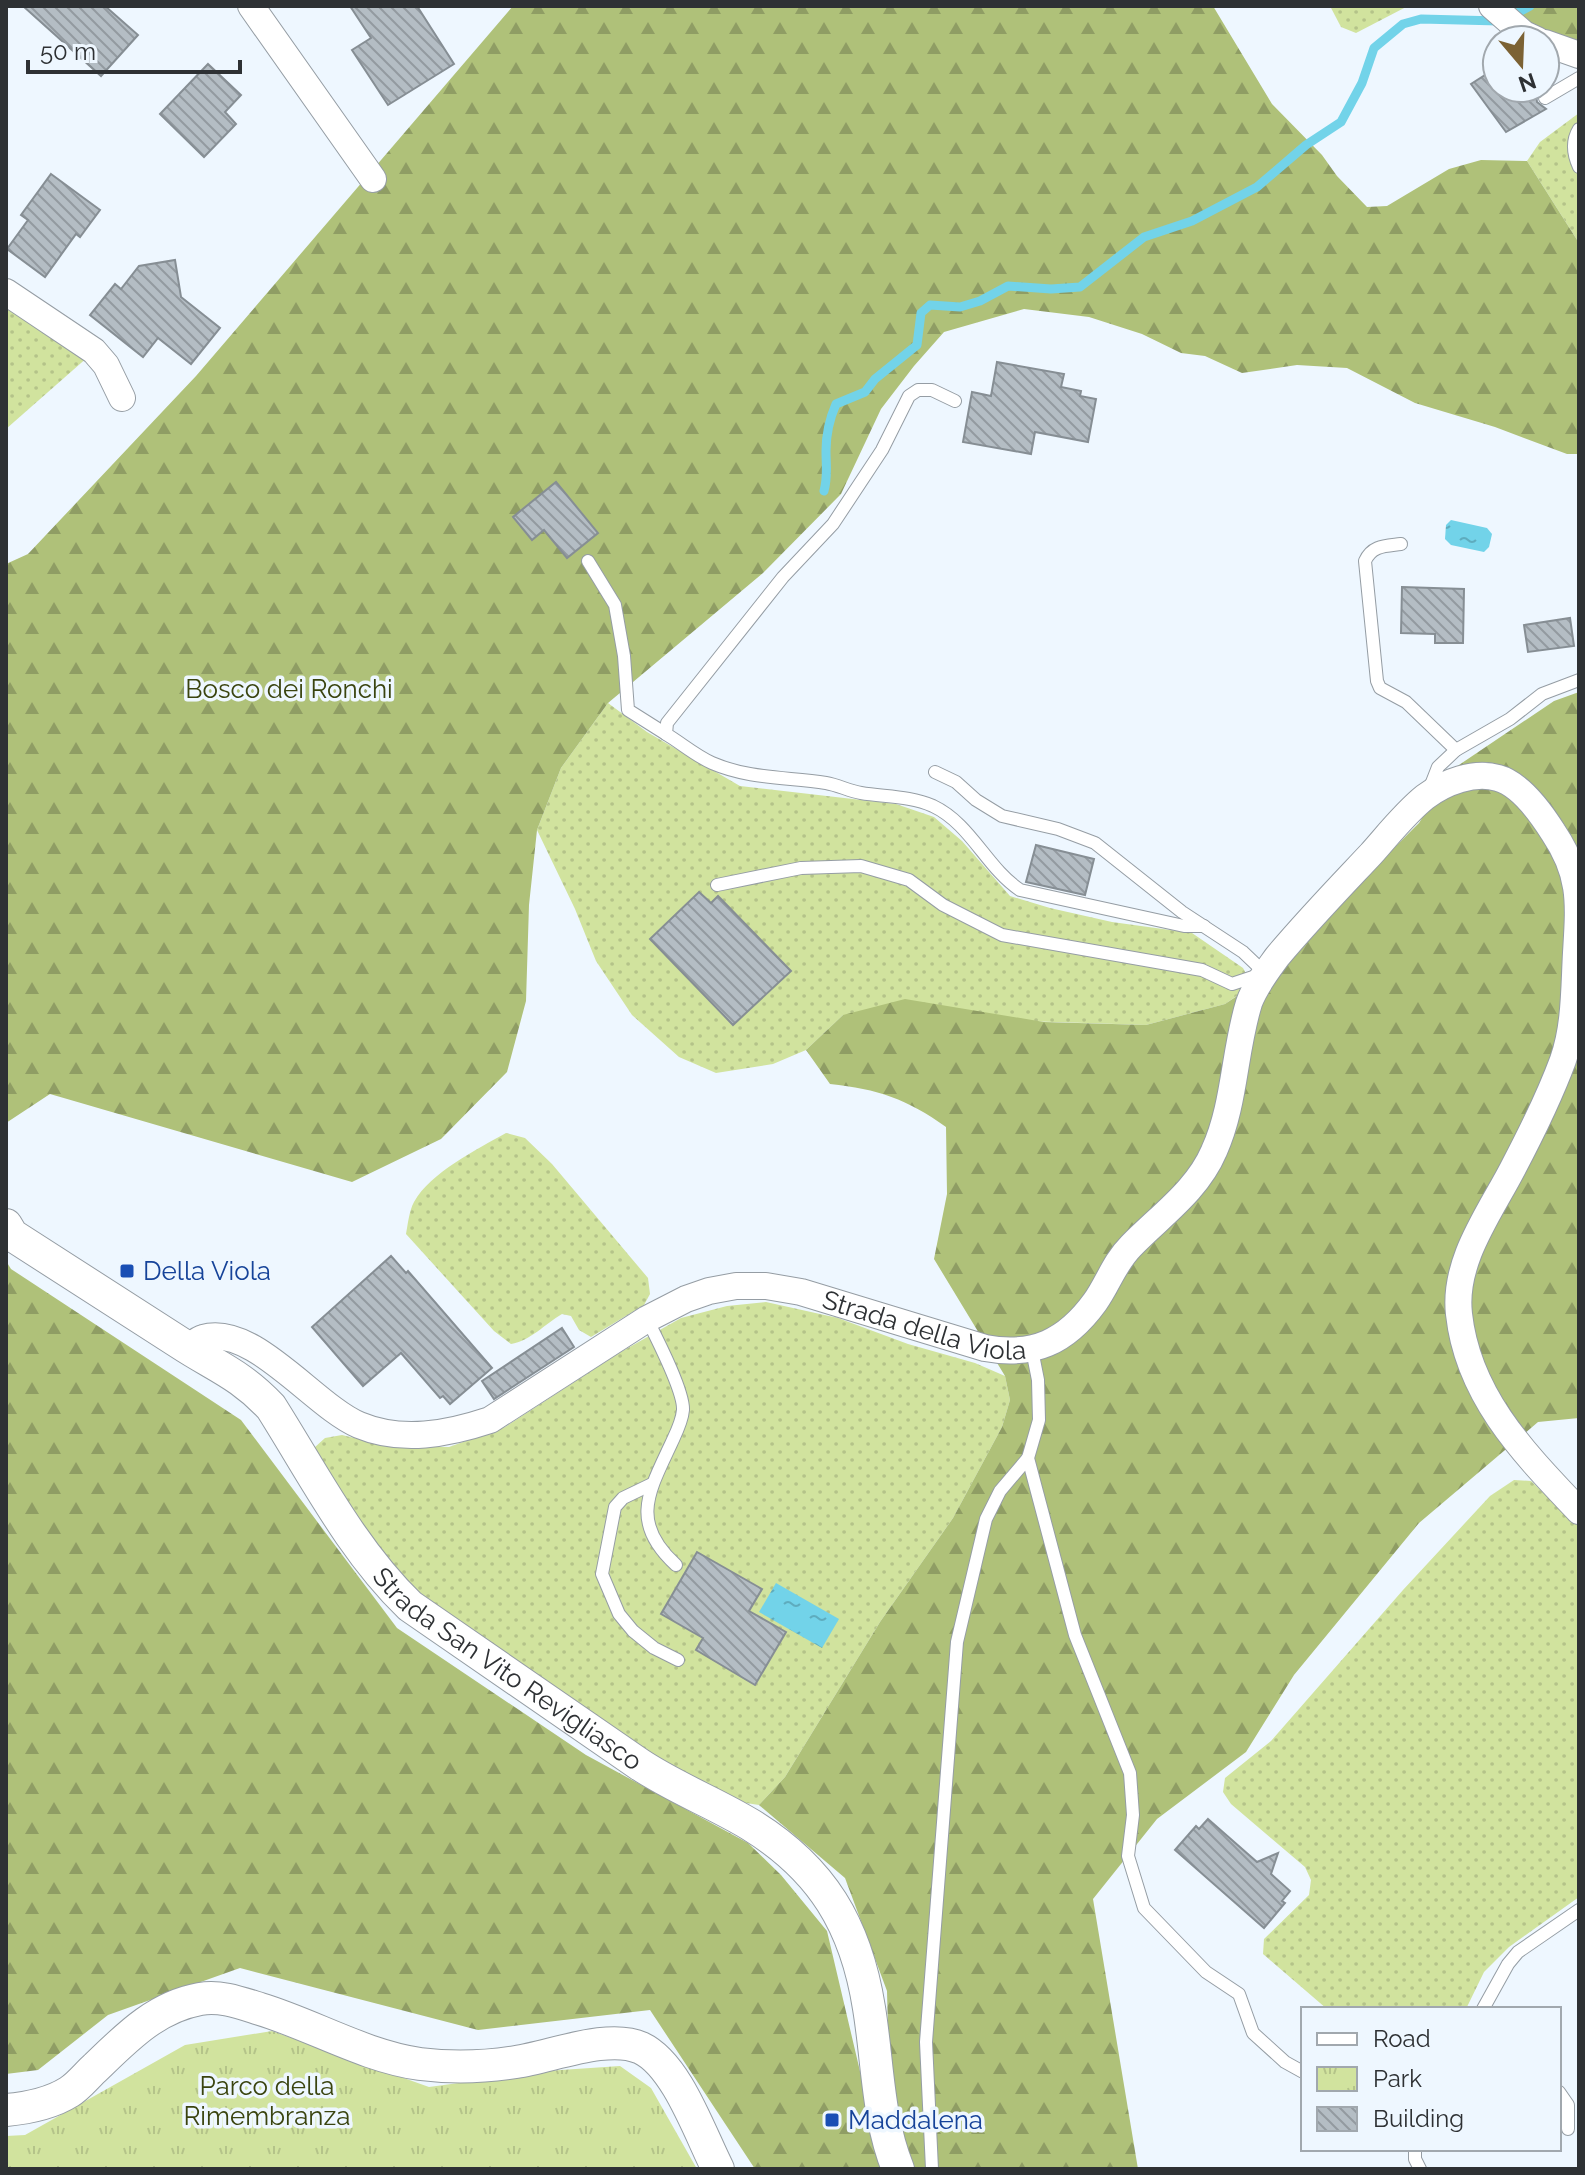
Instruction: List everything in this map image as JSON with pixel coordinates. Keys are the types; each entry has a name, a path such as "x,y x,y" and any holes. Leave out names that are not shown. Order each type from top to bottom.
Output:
{"street":[{"path":"251,6 373,179"},
{"path":"1492,6 1513,24"},
{"path":"6,292 94,351 106,365 122,398"},
{"name":"Strada della Viola","path":"188,1348 202,1338 223,1337 245,1343 336,1413 361,1426 389,1433 424,1435 462,1429 490,1420 647,1319 686,1299 736,1286 766,1286 801,1292 985,1348 1006,1352 1032,1350 1070,1328 1095,1301 1121,1257 1185,1195 1214,1151 1224,1121 1250,1001 1265,973 1295,936 1426,797 1461,778 1487,775 1507,780 1552,829 1567,854 1578,885 1579,913 1568,1045 1530,1135 1466,1258 1458,1286 1458,1314 1464,1342 1483,1392 1509,1435 1579,1511"},
{"name":"Strada San Vito Revigliasco","path":"6,1225 12,1235 188,1348 229,1370 254,1389 271,1407 364,1554 388,1585 410,1606 665,1781 749,1824 781,1845 823,1886 839,1914 865,1982 882,2113 898,2169"},
{"path":"6,2110 43,2105 71,2091 136,2029 171,2007 204,1998 233,2000 388,2057 421,2064 467,2067 517,2062 595,2045 619,2043 640,2047 656,2058 672,2077 718,2169"}],"lane":[{"path":"1561,89 1579,78"},
{"path":"1579,129 1574,137 1574,155 1579,167"},
{"path":"666,734 667,723 783,577 833,524 882,450 909,396 918,390 932,390 955,401"},
{"path":"1401,544 1378,547 1369,552 1365,561 1377,681 1380,688 1406,702 1456,750"},
{"path":"588,561 615,605 624,656 628,710 711,763 754,777 828,784 859,793 910,799 933,806 969,834 1004,879 1020,890 1184,926 1204,926"},
{"name":"Strada della Viola","path":"1426,797 1438,767 1456,750 1510,719 1542,694 1579,680"},
{"path":"717,885 801,868 861,866 909,880 943,905 1002,935 1202,970 1232,984 1265,973 1243,952 1182,912 1095,843 1058,829 1002,816 976,800 956,782 935,772"},
{"path":"647,1319 680,1393 683,1407 680,1425 652,1484 647,1520 654,1540 676,1565"},
{"path":"932,2169 926,2042 957,1642 986,1519 1000,1491 1028,1458 1039,1420 1038,1380 1032,1350"},
{"path":"1028,1458 1075,1635 1130,1773 1133,1815 1128,1856 1144,1908 1206,1972 1239,1994 1253,2033 1285,2062 1301,2071"},
{"path":"652,1484 623,1498 615,1507 602,1574 619,1614 633,1631 654,1648 678,1660"},
{"path":"1484,2007 1518,1952 1579,1910"},
{"path":"1561,2095 1568,2105 1568,2129"}],"green space":[{"name":"Bosco dei Ronchi","path":"513,6 1213,6 1272,104 1367,207 1387,206 1449,169 1481,160 1527,161 1579,243 1579,454 1567,454 1495,427 1415,403 1347,368 1297,365 1242,373 1205,356 1181,353 1142,334 1089,317 1024,309 944,332 881,409 841,494 763,573 608,703 561,768 537,830 529,905 526,1001 507,1072 441,1139 352,1182 50,1094 6,1123 6,564 28,554 196,376"},
{"path":"1330,6 1408,6 1356,33 1341,27"},
{"path":"1506,6 1579,6 1579,46 1561,39 1561,24 1532,24"},
{"path":"1579,113 1579,243 1527,161 1540,142"},
{"path":"6,304 89,356 6,429"},
{"path":"1579,692 1579,1418 1538,1422 1419,1523 1294,1675 1246,1752 1157,1819 1093,1899 1138,2169 914,2169 908,2158 889,2070 887,1991 845,1878 759,1805 785,1777 880,1622 953,1518 1002,1427 1010,1400 1005,1376 934,1259 947,1194 946,1127 891,1097 830,1084 806,1050 843,1015 905,999 1044,1022 1146,1025 1225,1004 1264,978 1419,823 1453,769 1554,701"},
{"path":"608,703 647,732 740,786 896,804 934,817 962,841 1010,896 1112,922 1192,933 1243,968 1249,979 1241,993 1225,1004 1146,1025 843,1015 806,1050 773,1064 716,1073 679,1057 632,1015 596,961 537,830 561,768"},
{"path":"506,1133 525,1138 552,1164 648,1278 650,1294 644,1305 591,1337 579,1330 571,1316 562,1314 531,1336 511,1344 494,1331 406,1234 412,1206 431,1181"},
{"path":"6,1261 11,1269 241,1420 397,1628 586,1755 748,1843 781,1875 827,1931 883,2169 755,2169 650,2010 478,2030 240,1968 108,2015 38,2070 6,2074"},
{"path":"766,1302 838,1318 908,1344 975,1363 1005,1376 1010,1400 1002,1427 953,1518 880,1622 785,1777 759,1805 733,1801 683,1776 410,1586 380,1553 314,1448 325,1438 342,1435 387,1446 449,1447 505,1427 619,1353 681,1318 727,1306"},
{"path":"1514,1480 1531,1481 1579,1527 1579,1897 1509,1947 1484,1972 1467,2007 1325,2007 1263,1954 1264,1939 1309,1895 1311,1880 1305,1867 1231,1804 1223,1792 1225,1778 1271,1741 1490,1496"},
{"name":"Parco della Rimembranza","path":"272,2031 429,2087 546,2071 620,2066 651,2088 697,2169 6,2169 6,2136 25,2135 185,2045"}],"water":[{"path":"1451,520 1487,528 1492,534 1489,547 1484,552 1451,545 1445,539 1446,525"},
{"path":"776,1583 839,1619 822,1648 759,1612"}],"building":[{"path":"23,6 105,6 138,35 101,76"},
{"path":"350,6 417,6 454,64 388,105 352,50 371,38"},
{"path":"208,64 241,95 225,112 236,124 204,157 160,114"},
{"path":"1481,78 1481,98 1471,84"},
{"path":"1486,104 1540,104 1546,109 1506,132"},
{"path":"51,174 100,210 80,237 76,234 45,277 7,249 28,220 21,215"},
{"path":"175,260 181,297 220,328 191,364 158,338 143,357 90,315 115,284 121,289 139,266"},
{"path":"997,362 1064,374 1061,387 1081,391 1080,396 1096,399 1088,442 1035,432 1031,454 963,442 972,392 991,396"},
{"path":"556,482 598,533 567,558 544,530 532,540 513,517"},
{"path":"1402,587 1464,589 1463,643 1435,643 1435,634 1401,633"},
{"path":"1570,618 1574,646 1528,652 1524,625"},
{"path":"1036,845 1094,859 1085,895 1026,882"},
{"path":"699,892 711,903 718,896 791,971 733,1025 650,939"},
{"path":"391,1256 406,1273 408,1271 492,1368 450,1404 443,1396 440,1398 401,1353 363,1386 312,1327"},
{"path":"562,1328 574,1347 494,1399 482,1381"},
{"path":"697,1552 762,1589 749,1611 786,1632 755,1685 696,1650 703,1638 661,1614"},
{"path":"1208,1819 1257,1862 1278,1853 1271,1874 1290,1891 1282,1901 1285,1903 1264,1928 1175,1850 1196,1826 1199,1829"}],"waterway":[{"path":"1512,16 1530,6"},
{"path":"824,491 827,433 836,404 865,392 875,379 917,345 921,313 930,305 960,307 980,301 1008,286 1051,289 1080,287 1144,237 1192,221 1257,187 1306,145 1341,122 1362,83 1374,48 1403,24 1421,19 1499,21"}],"place":[{"name":"Della Viola","path":"127,1271"},
{"name":"Maddalena","path":"832,2120"}]}
